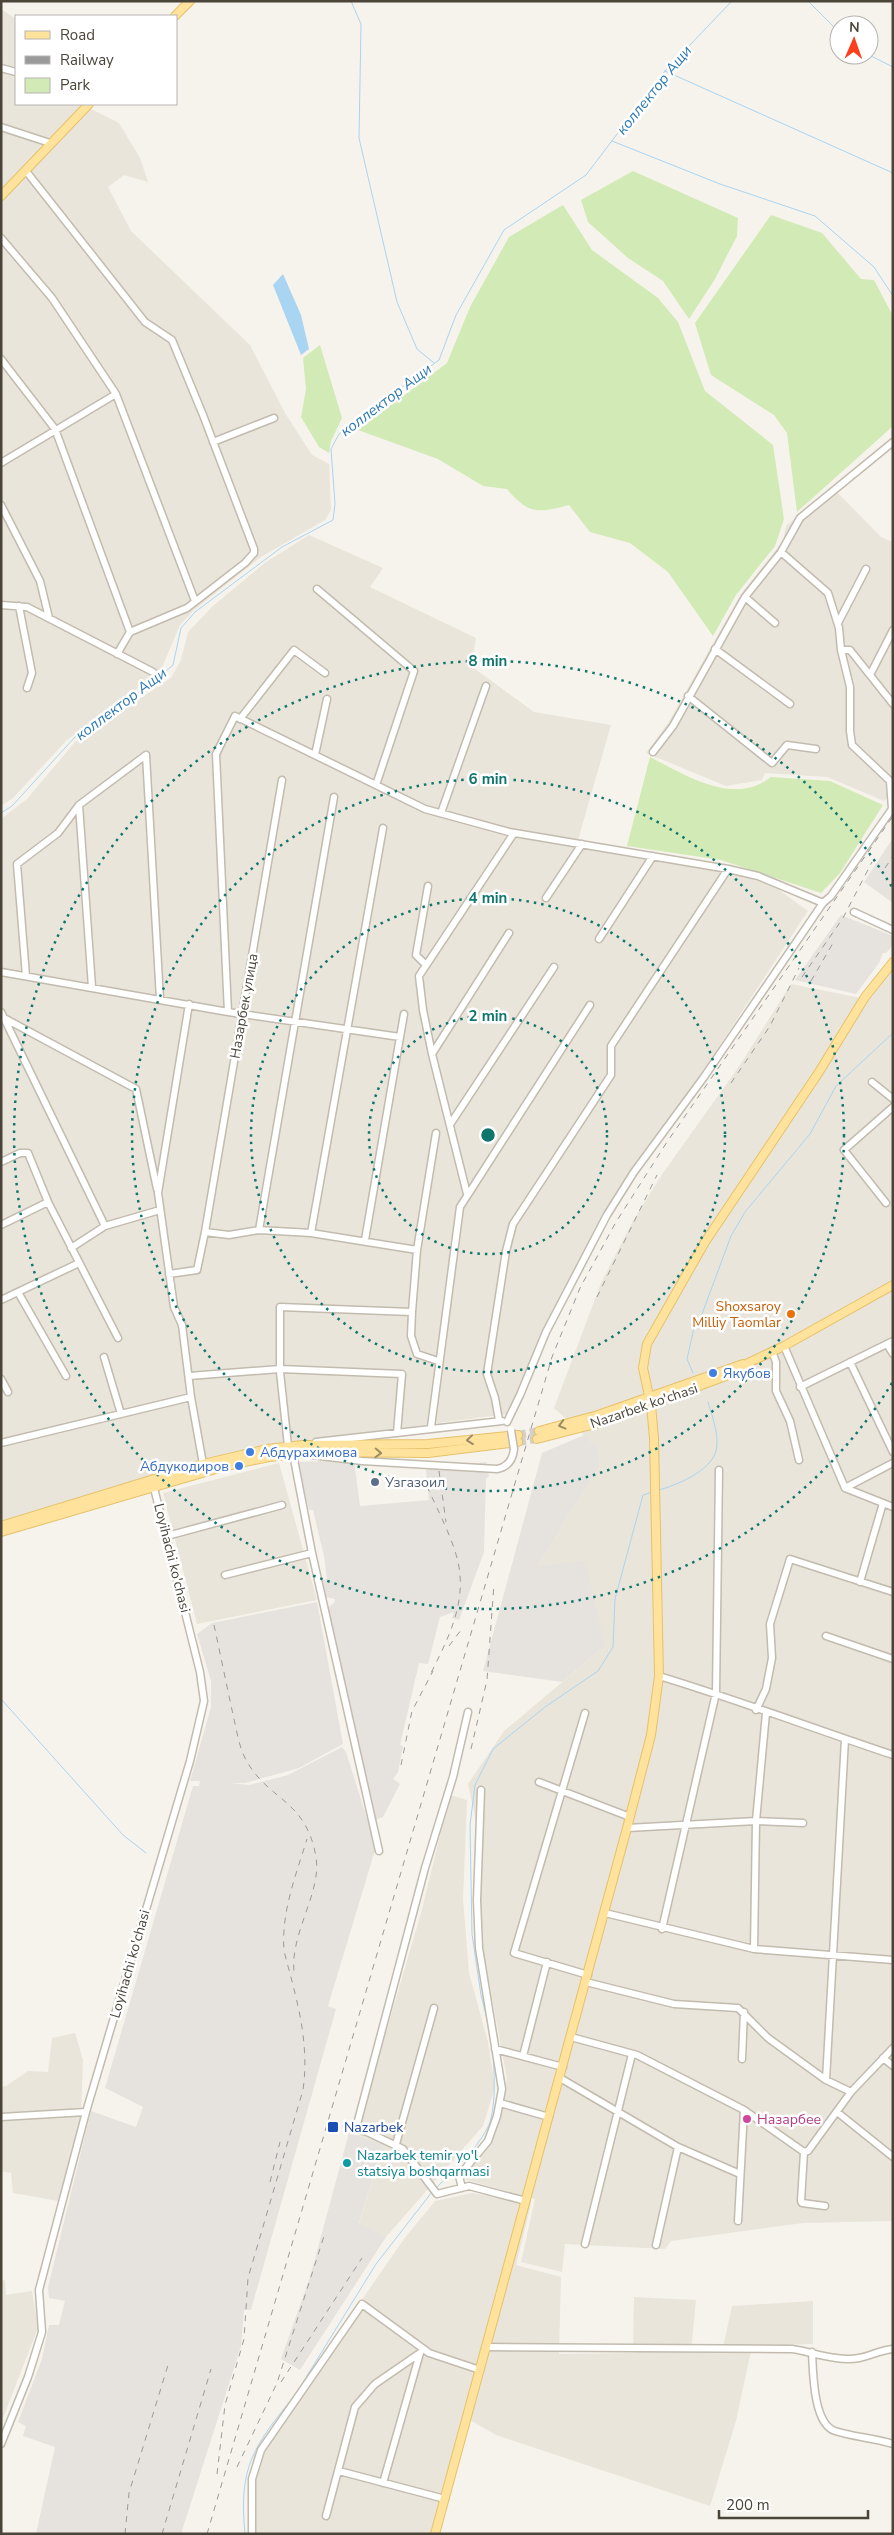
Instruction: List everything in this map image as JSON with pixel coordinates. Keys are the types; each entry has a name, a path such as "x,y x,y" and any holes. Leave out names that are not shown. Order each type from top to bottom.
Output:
{"main road":[{"path":"176,15 190,1"},
{"path":"1,196 88,105"},
{"path":"435,2534 628,1828 651,1734 659,1676 656,1500 650,1401 643,1357 653,1330 705,1242 819,1072 865,997 893,962"},
{"name":"Nazarbek ko'chasi","path":"538,1435 570,1432 650,1401 734,1373 748,1363 784,1346 893,1285"},
{"path":"1,1532 153,1484 203,1464 288,1446 303,1449 516,1442"},
{"path":"1,1526 153,1484 244,1462 293,1454 303,1449"}],"street":[{"path":"1,68 15,72"},
{"path":"1,127 50,143"},
{"path":"26,171 145,322 172,340 214,442 254,553 245,563 188,608 130,632 117,654"},
{"path":"1,238 52,298 116,394 196,601"},
{"path":"1,359 55,429 130,632"},
{"path":"1,463 116,394"},
{"path":"214,442 274,418"},
{"path":"653,752 674,726 688,696 744,597 782,552 800,518 893,442"},
{"path":"1,505 40,581 49,618"},
{"path":"506,1422 546,1332 612,1208 634,1172 704,1077 823,903 831,896 892,809 890,781 852,745 850,731 850,687 841,650 838,624 828,593 782,552"},
{"path":"838,624 866,569"},
{"path":"317,589 414,671 376,785"},
{"path":"744,597 776,623"},
{"path":"1,605 27,607 153,672"},
{"path":"20,606 32,673 27,688"},
{"path":"870,675 893,630"},
{"path":"715,649 790,704"},
{"path":"240,718 294,650 325,673"},
{"path":"841,650 850,650 893,704"},
{"path":"440,813 486,686"},
{"path":"688,696 772,764 786,745 816,749"},
{"path":"315,755 327,698"},
{"path":"228,1012 216,754 235,716 425,809 514,833 728,869 758,876 823,903"},
{"path":"26,976 17,864 58,833 79,805 146,755 160,999"},
{"name":"Назарбек улица","path":"169,1274 197,1270 282,780"},
{"path":"259,1230 334,797"},
{"path":"79,805 92,986"},
{"path":"311,1233 383,828"},
{"path":"467,1194 451,1123 432,1054 423,1010 420,976 514,833"},
{"path":"546,898 582,844"},
{"path":"599,939 653,856"},
{"path":"499,1420 495,1398 487,1374 506,1252 513,1224 611,1075 611,1046 728,869"},
{"path":"426,965 416,955 428,886"},
{"path":"854,912 893,930"},
{"path":"432,1054 510,933"},
{"path":"451,1123 554,967"},
{"path":"1,972 92,986 228,1012 243,1012 400,1037"},
{"path":"158,1193 189,1004"},
{"path":"430,1427 460,1207 590,1005"},
{"path":"365,1240 404,1014"},
{"path":"3,1015 136,1089 158,1193 174,1307 182,1325 191,1397 203,1464"},
{"path":"3,1015 105,1226"},
{"path":"872,1082 893,1099"},
{"path":"886,1203 844,1150 893,1107"},
{"path":"436,1133 417,1250 411,1336 417,1354 438,1361"},
{"path":"1,1161 20,1153 28,1153 48,1202 118,1338"},
{"path":"1,1225 48,1202"},
{"path":"71,1248 105,1226 160,1210"},
{"path":"205,1232 229,1234 259,1230 311,1233 365,1240 417,1250"},
{"path":"1,1300 19,1294 79,1263"},
{"path":"19,1294 66,1376"},
{"path":"288,1446 280,1369 280,1307 412,1312"},
{"path":"800,1387 890,1342 893,1354"},
{"path":"784,1346 845,1488 893,1507"},
{"path":"772,1351 776,1362 776,1391 790,1421 799,1460"},
{"path":"104,1357 122,1414"},
{"path":"850,1362 893,1452"},
{"path":"189,1376 280,1369 402,1374 397,1432"},
{"path":"1,1379 8,1392"},
{"path":"1,1443 191,1397"},
{"path":"499,1420 506,1422 516,1442 508,1463 502,1468 491,1469 362,1461 303,1449 430,1427 499,1420"},
{"path":"293,1454 312,1553 378,1851"},
{"path":"845,1488 893,1463"},
{"path":"662,1929 716,1693 719,1470"},
{"name":"Loyihachi ko'chasi","path":"1,2444 28,2377 42,2332 39,2290 86,2112 190,1761 204,1701 200,1672 153,1484"},
{"path":"860,1582 883,1503"},
{"path":"167,1536 282,1505"},
{"path":"225,1575 312,1553"},
{"path":"756,1710 766,1689 772,1658 770,1624 790,1560 893,1592"},
{"path":"826,1636 893,1659"},
{"path":"659,1676 716,1693 756,1710 893,1755"},
{"path":"356,2128 425,1868 453,1777 468,1712"},
{"path":"585,1713 514,1953 547,1962 587,1979 674,2004 738,2008 768,2038 826,2080 851,2092"},
{"path":"754,1949 756,1821 766,1713"},
{"path":"826,2080 845,1739"},
{"path":"539,1782 630,1817"},
{"path":"462,2188 459,2176 488,2141 500,2104 502,2089 479,1948 477,1900 481,1790"},
{"path":"628,1828 756,1821 803,1823"},
{"path":"604,1913 662,1929 754,1949 893,1960"},
{"path":"523,2056 547,1962"},
{"path":"396,2144 434,2008"},
{"path":"742,2059 744,2012"},
{"path":"571,2037 632,2054 744,2110 804,2152"},
{"path":"804,2152 808,2151 851,2092 893,2048"},
{"path":"495,2050 563,2067"},
{"path":"585,2244 632,2054"},
{"path":"883,2058 893,2066"},
{"path":"560,2078 678,2147 740,2174"},
{"path":"500,2104 549,2117"},
{"path":"738,2221 744,2110"},
{"path":"1,2117 86,2112"},
{"path":"837,2112 893,2157"},
{"path":"346,2126 356,2128 396,2144 403,2149 437,2194 469,2186 526,2201"},
{"path":"656,2245 678,2147"},
{"path":"804,2152 802,2203 825,2206"},
{"path":"252,2534 252,2479 261,2450 362,2304 420,2350 480,2370"},
{"path":"486,2347 792,2349 841,2359 859,2358 881,2350 893,2349"},
{"path":"326,2516 355,2408 375,2384 420,2350"},
{"path":"383,2483 420,2350"},
{"path":"812,2352 816,2398 824,2423 833,2431 893,2444"},
{"path":"339,2471 445,2499"}],"shaded area":[{"path":"1,9 15,18 15,105 94,105 91,109 119,123 140,158 148,182 124,175 108,187 131,231 250,345 285,413 312,455 329,464 331,510 325,520 261,557 193,611 180,625 160,672 67,740 13,798 1,806"},
{"path":"832,487 881,537 893,542 893,793 884,801 827,777 765,773 762,780 726,786 646,753 668,723 741,594 783,541 786,526"},
{"path":"309,535 383,568 370,587 476,638 471,666 534,712 611,725 576,847 731,872 775,887 808,911 617,1202 586,1257 507,1414 277,1444 161,1472 1,1521 1,819 27,799 75,742 171,678 181,660 188,632 213,606 266,562"},
{"path":"893,838 893,903 864,882"},
{"path":"841,915 893,936 893,945 886,953 883,953 879,963 856,994 795,980"},
{"path":"893,965 893,2221 803,2223 671,2241 665,2249 565,2244 562,2272 521,2262 535,2199 460,2178 492,2135 507,2079 483,1950 476,1821 468,1784 504,1731 605,1646 537,1566 600,1466 597,1447 554,1408 601,1283 634,1219 663,1173 740,1065 791,984 866,999"},
{"path":"584,1435 597,1447 600,1466 537,1566 585,1561 605,1646 562,1682 483,1671 542,1453"},
{"path":"354,1460 360,1506 429,1500 426,1470 486,1462 489,1476 486,1479 484,1552 459,1620 452,1618 454,1612 440,1617 428,1664 419,1663 400,1745 403,1746 398,1772 393,1779 400,1784 383,1817 375,1820 327,1608 334,1603 335,1599 326,1597 323,1580 327,1579 324,1556 313,1510 309,1510 297,1462"},
{"path":"279,1463 317,1600 197,1624 163,1493"},
{"path":"317,1602 343,1744 299,1768 245,1783 230,1783 249,1785 288,1775 342,1747 346,1752 376,1847 328,2006 336,2009 253,2303 251,2310 244,2310 241,2346 181,2534 36,2534 55,2447 23,2436 26,2426 18,2422 42,2359 49,2325 59,2325 65,2301 49,2298 48,2287 91,2111 136,2127 143,2107 105,2088 193,1786 199,1786 200,1781 190,1781 211,1707 211,1681 197,1634 212,1623"},
{"path":"450,1795 467,1800 463,1899 469,1973 488,2042 495,2087 483,2126 386,2237 359,2224 383,2144 356,2135 421,1913"},
{"path":"75,2033 83,2060 81,2119 58,2201 13,2193 11,2173 1,2171 1,2087 6,2086 28,2071 48,2072 52,2038"},
{"path":"349,2133 383,2144 359,2223 386,2237 300,2370 281,2359 310,2277"},
{"path":"472,2193 531,2204 516,2265 561,2277 559,2354 633,2353 634,2297 696,2300 691,2352 722,2352 732,2306 813,2301 813,2344 752,2346 736,2421 710,2506 496,2435 468,2419 438,2534 248,2534 249,2481 254,2455 404,2239 435,2201"},
{"path":"5,2280 6,2295 32,2291 38,2328 1,2423 1,2281"}],"green space":[{"path":"633,171 738,218 737,236 715,279 689,319 663,281 628,258 588,222 581,200"},
{"path":"563,205 592,250 658,298 678,322 705,391 773,445 784,519 775,546 736,595 713,636 668,572 630,543 590,532 569,505 549,510 528,508 507,489 483,486 438,459 358,430 447,363 470,307 509,237"},
{"path":"771,215 822,233 861,279 874,280 893,316 893,426 797,512 787,433 774,415 711,375 695,323"},
{"path":"320,345 342,418 331,441 329,453 319,447 301,417 306,389 303,358"},
{"path":"650,757 710,785 741,789 756,785 771,777 830,781 883,805 840,873 821,893 721,860 627,846"}],"water":[{"path":"283,274 301,315 309,349 301,355 273,285"}],"waterway":[{"path":"351,1 361,24 359,138 397,302 417,349 434,363"},
{"name":"коллектор Ащи","path":"1,813 12,806 75,737 150,685 173,665 181,628 195,612 282,547 333,520 335,504 331,449 339,434 439,360 456,315 504,230 586,175 665,71 732,1"},
{"path":"808,1 829,22"},
{"path":"879,60 893,67"},
{"path":"665,71 893,173"},
{"path":"612,141 720,184 815,216 874,267 893,296"},
{"path":"693,1373 687,1359 694,1328 702,1314 731,1236 745,1212 810,1134 836,1086 893,1033"},
{"path":"659,1490 682,1482 697,1473 714,1456 717,1436 708,1402"},
{"path":"488,2023 481,1995 472,1934 470,1825 475,1785 493,1749 545,1707 598,1671 613,1647 615,1599 643,1495 653,1492"},
{"path":"1,1699 123,1835 146,1853"},
{"path":"436,2188 470,2153 487,2129 494,2102 493,2052"},
{"path":"297,2392 376,2264 432,2192"},
{"path":"245,2534 244,2491 252,2458 259,2443 295,2395"}],"tunnel":[{"path":"518,1435 539,1431"},
{"path":"518,1442 537,1439"}],"railway":[{"path":"207,2534 552,1357 580,1288 616,1222 667,1142 893,816"},
{"path":"885,868 893,856"},
{"path":"802,977 843,918 872,862"},
{"path":"811,981 833,943"},
{"path":"731,1083 770,1026 799,968"},
{"path":"597,1297 657,1175"},
{"path":"439,1471 446,1522"},
{"path":"427,1486 452,1543 459,1565 460,1576 459,1602 456,1615 447,1640 430,1675"},
{"path":"471,1749 487,1680 494,1584"},
{"path":"214,1625 237,1735 245,1758 254,1772 295,1811 304,1823 311,1838 316,1857 315,1884 297,1942 294,1972"},
{"path":"449,1646 461,1630"},
{"path":"401,1765 412,1711 433,1671"},
{"path":"217,2474 225,2405 244,2339 248,2278 303,2090 305,2054 301,2019 284,1951 284,1936 290,1894 307,1839"},
{"path":"270,2182 280,2142"},
{"path":"237,2467 277,2383 325,2233"},
{"path":"281,2382 362,2258"},
{"path":"125,2534 129,2493 168,2365"},
{"path":"162,2534 211,2369"}],"place":[{"name":"Shoxsaroy Milliy Taomlar","path":"791,1314"},
{"name":"Якубов","path":"713,1373"},
{"name":"Абдурахимова","path":"250,1452"},
{"name":"Абдукодиров","path":"239,1466"},
{"name":"Узгазоил","path":"375,1482"},
{"name":"Назарбее","path":"747,2119"},
{"name":"Nazarbek","path":"333,2127"},
{"name":"Nazarbek temir yo'l statsiya boshqarmasi","path":"347,2163"}]}
